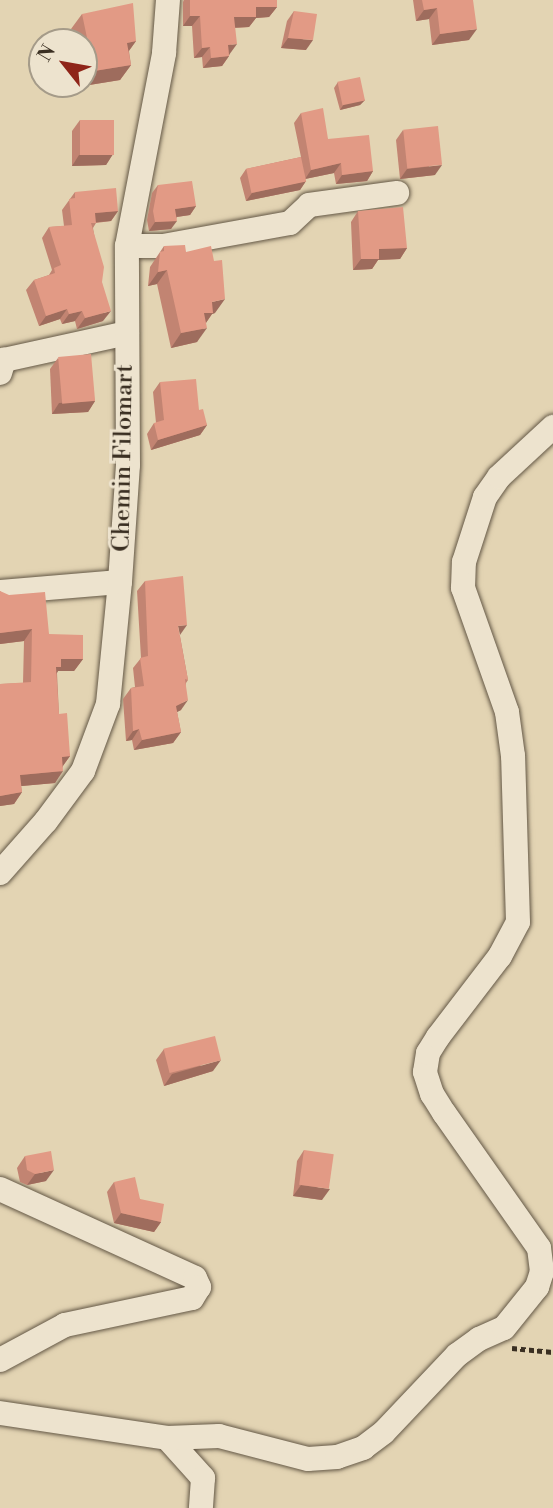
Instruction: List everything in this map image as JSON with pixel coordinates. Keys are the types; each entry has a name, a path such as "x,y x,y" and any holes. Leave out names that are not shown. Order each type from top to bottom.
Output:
{"street":[{"name":"Chemin Filomart","path":"0,873 46,821 83,771 108,704 128,465 127,246 164,52 168,0"},
{"path":"127,246 163,246 290,223 309,205 397,193"},
{"name":"Chemin Filomart","path":"0,373 4,360 127,333"},
{"path":"0,1413 167,1438 219,1436 308,1459 337,1457 363,1448 384,1432 457,1355 480,1339 504,1328 537,1287 542,1272 538,1248 444,1113 432,1094 425,1072 428,1053 500,956 518,922 513,756 507,712 463,588 464,562 485,497 499,477 553,426"},
{"name":"Chemin Filomart","path":"0,592 120,582"},
{"path":"0,1189 195,1278 199,1287 192,1298 65,1325 0,1360"},
{"path":"167,1438 202,1478 201,1508"}],"building":[{"path":"190,0 277,0 277,7 256,7 256,17 234,17 237,44 228,45 229,56 211,58 210,47 202,48 200,16 190,16"},
{"path":"422,0 473,0 477,29 440,34 437,8 424,10"},
{"path":"133,3 136,41 127,43 131,65 98,70 98,28 85,28 82,14"},
{"path":"294,11 317,14 313,40 288,38"},
{"path":"360,77 365,100 342,105 338,82"},
{"path":"323,108 328,139 369,135 373,171 342,175 341,163 311,170 301,113"},
{"path":"80,120 114,120 114,155 80,155"},
{"path":"438,126 442,165 407,168 403,130"},
{"path":"301,157 306,181 251,193 246,169"},
{"path":"192,181 196,206 175,209 177,221 155,222 153,211 158,185"},
{"path":"116,188 118,211 95,213 96,223 91,223 104,267 102,282 111,311 85,318 82,311 69,314 67,309 46,316 34,280 55,273 54,268 61,265 49,227 72,225 69,199 75,198 75,192"},
{"path":"403,207 407,248 379,249 379,259 361,259 358,211"},
{"path":"185,245 186,252 211,246 214,261 222,260 225,299 212,302 213,313 204,313 207,328 181,333 167,270 158,272 160,252 164,251 164,246"},
{"path":"91,354 95,401 62,404 58,357"},
{"path":"196,379 199,410 203,409 207,425 158,440 154,423 164,420 160,382"},
{"path":"183,576 187,625 178,626 188,680 185,679 188,700 176,706 181,732 142,740 139,729 133,731 131,688 144,686 140,658 148,656 145,581"},
{"path":"0,591 9,595 45,592 49,634 83,635 83,659 61,659 61,667 56,667 59,714 67,713 70,756 62,757 63,771 20,775 22,792 0,796 0,684 31,682 32,629 0,633"},
{"path":"215,1036 221,1060 170,1073 164,1049"},
{"path":"304,1150 334,1154 329,1189 299,1185"},
{"path":"51,1151 54,1170 35,1174 27,1170 25,1156"},
{"path":"135,1177 140,1199 164,1204 161,1222 121,1213 114,1182"}]}
